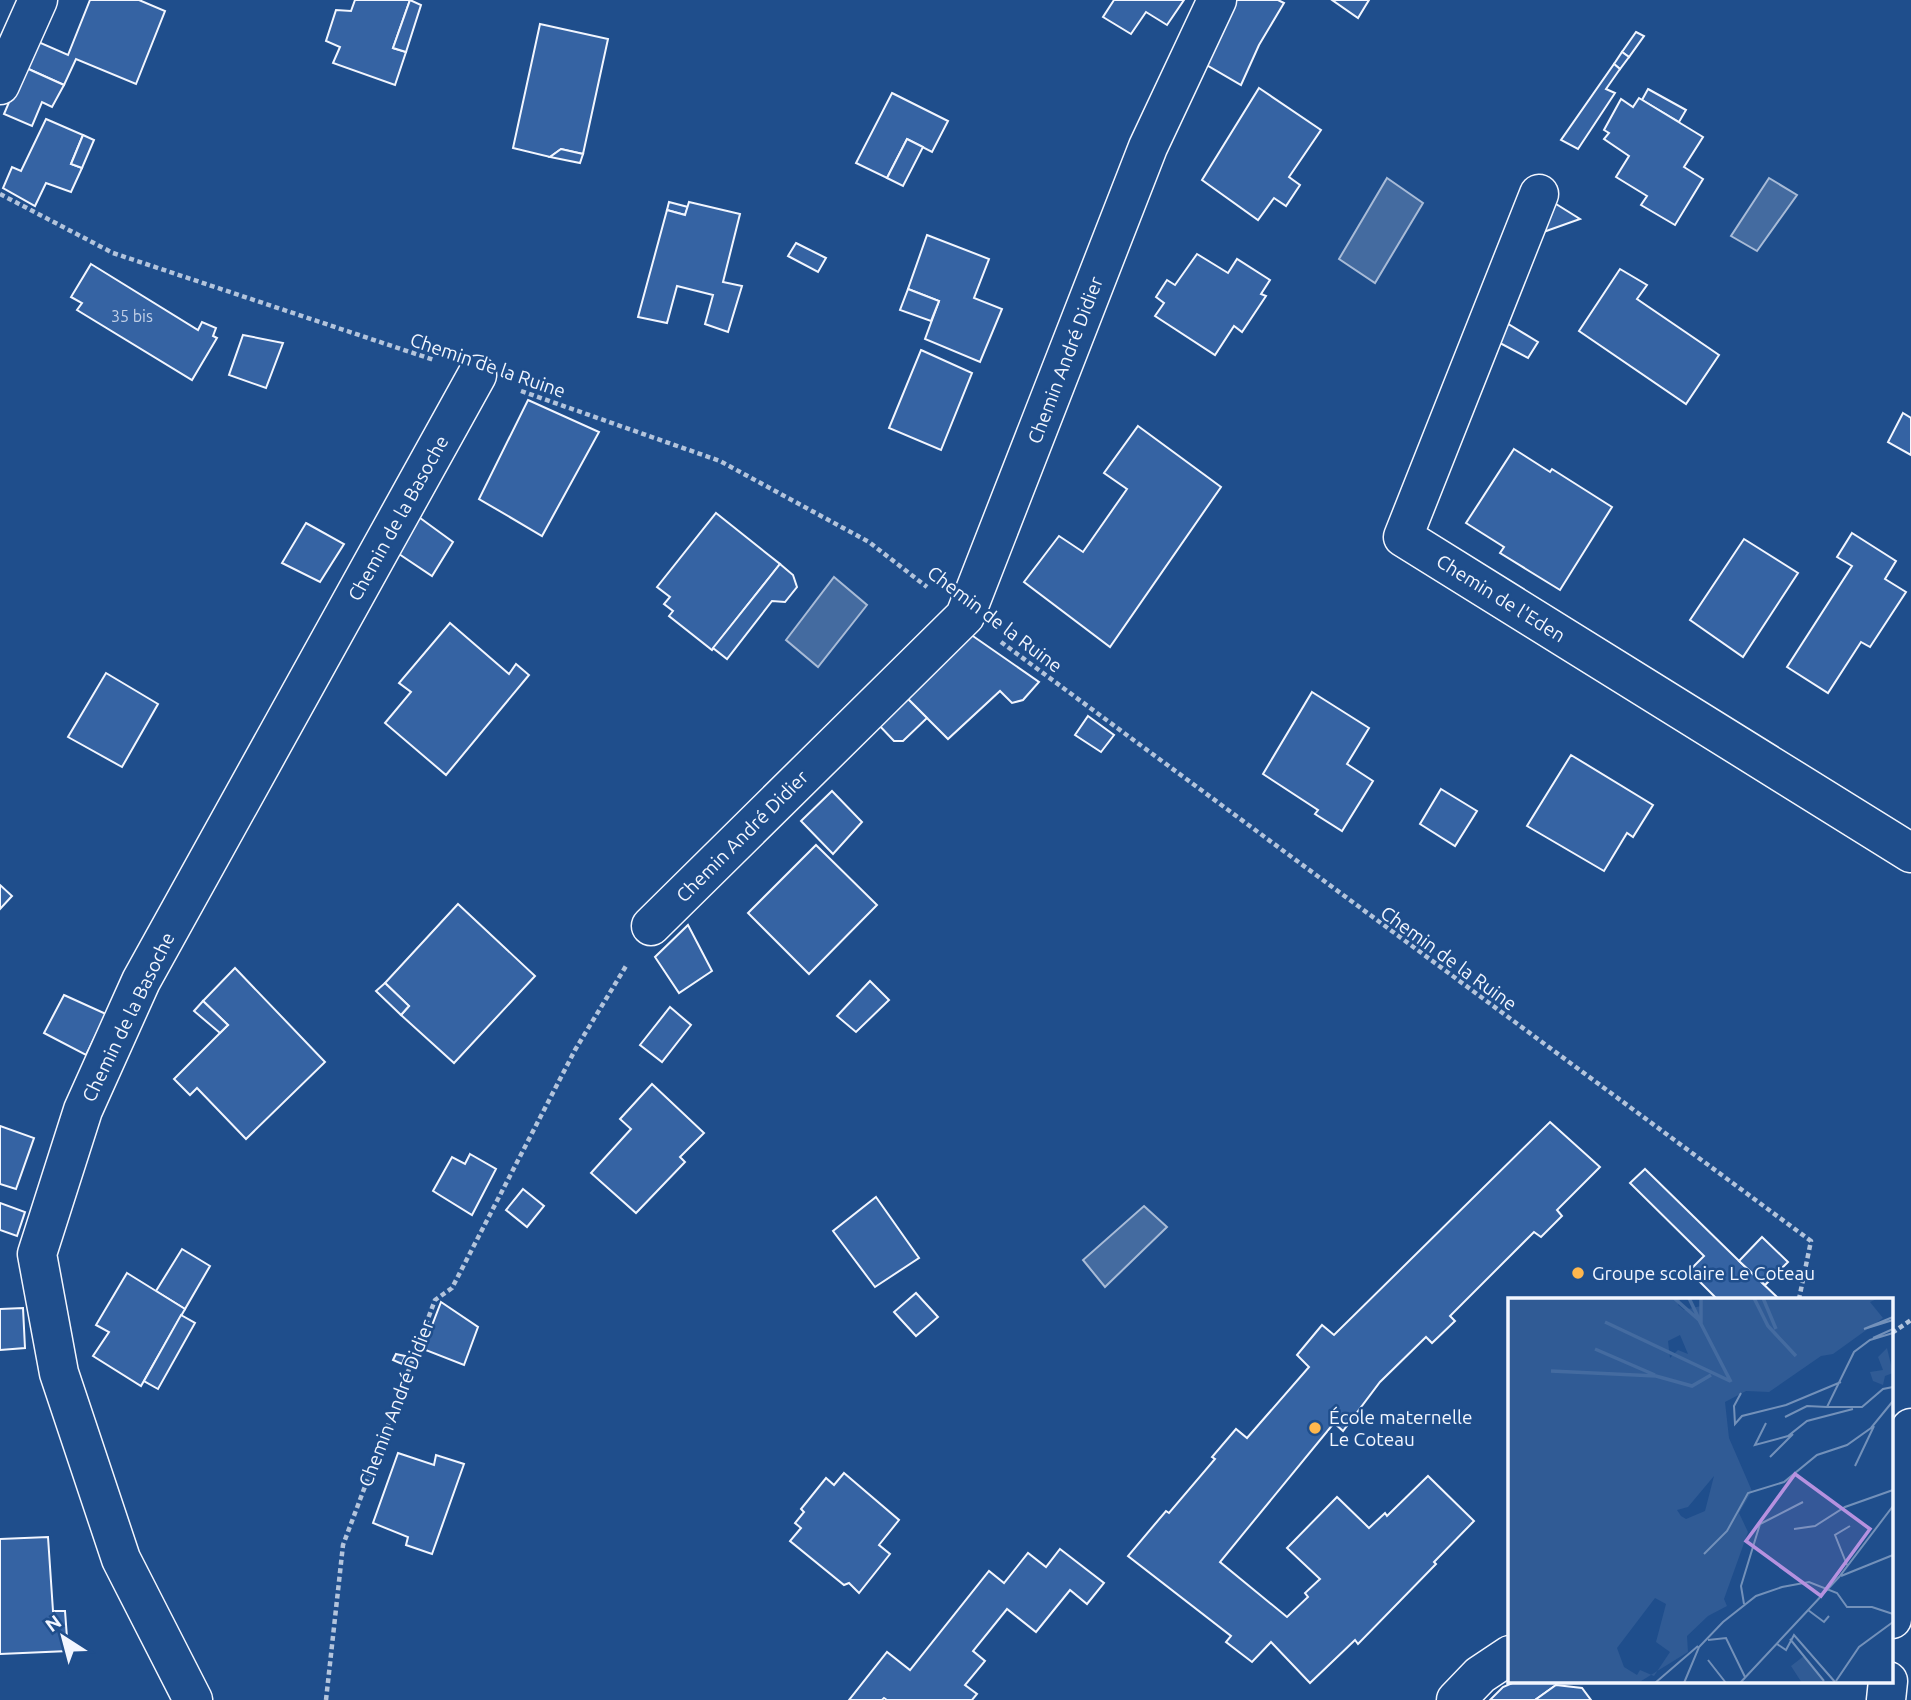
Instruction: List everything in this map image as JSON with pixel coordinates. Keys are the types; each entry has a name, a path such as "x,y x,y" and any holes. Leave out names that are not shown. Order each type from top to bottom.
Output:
{"street":[{"path":"0,85 38,0"},
{"name":"Chemin André Didier","path":"651,926 965,616 1148,147 1217,0"},
{"name":"Chemin de l'Eden","path":"1539,194 1404,537 1911,853"},
{"name":"Chemin de la Basoche","path":"193,1700 121,1559 59,1373 37,1254 83,1110 142,981 477,375"},
{"path":"1894,1602 1911,1428"},
{"path":"1455,1700 1480,1675 1508,1656"},
{"path":"1886,1700 1888,1682"}],"path":[{"name":"Chemin de la Ruine","path":"0,194 113,253 477,375 720,461 869,542 965,616 1811,1241 1799,1298"},
{"name":"Chemin André Didier","path":"326,1700 343,1545 435,1300 452,1288 575,1050 651,926"},
{"path":"1894,1332 1911,1320"}],"water":[{"path":"1387,178 1423,203 1375,283 1339,259"},
{"path":"1769,178 1797,195 1757,251 1731,236"},
{"path":"834,577 867,605 818,667 786,640"},
{"path":"1144,1206 1167,1227 1105,1287 1083,1260"}],"building":[{"path":"90,0 139,0 165,11 136,84 76,59 64,85 24,67 34,40 68,55"},
{"path":"355,0 410,0 393,48 406,52 395,85 333,63 340,47 326,41 336,10 351,11"},
{"path":"410,0 421,5 406,52 393,48"},
{"path":"1114,0 1184,0 1167,25 1146,12 1131,34 1103,17"},
{"path":"1235,0 1278,0 1284,3 1259,45 1241,85 1205,64"},
{"path":"1332,0 1369,0 1358,18"},
{"path":"540,24 608,39 583,154 561,149 550,157 513,148"},
{"path":"1636,32 1644,36 1629,57 1622,52"},
{"path":"1622,52 1629,57 1620,69 1614,64"},
{"path":"1614,64 1620,69 1606,89 1615,93 1578,149 1561,140"},
{"path":"24,67 64,85 52,107 42,102 32,126 4,114"},
{"path":"1259,88 1321,130 1289,177 1300,185 1286,206 1274,198 1258,220 1202,180"},
{"path":"1648,89 1686,110 1679,122 1642,100"},
{"path":"892,93 948,121 932,152 907,139 887,178 856,163"},
{"path":"1639,98 1703,137 1684,167 1703,179 1675,225 1641,205 1647,196 1616,177 1629,156 1604,139 1609,133 1604,130 1621,99 1633,107"},
{"path":"46,119 83,135 71,164 82,168 71,192 46,183 35,206 3,188 12,167 21,171"},
{"path":"83,135 94,140 82,168 71,164"},
{"path":"907,139 923,147 903,186 887,178"},
{"path":"561,149 583,154 580,163 550,157"},
{"path":"1548,199 1580,219 1535,235"},
{"path":"669,202 688,207 685,215 667,210"},
{"path":"689,202 740,214 723,282 742,286 728,332 705,324 713,295 677,286 667,323 638,317 667,210 685,215"},
{"path":"927,235 989,259 974,298 1002,309 980,362 925,339 939,301 908,289"},
{"path":"796,243 826,258 818,272 788,256"},
{"path":"1197,254 1228,273 1237,259 1270,280 1261,294 1266,296 1242,332 1234,326 1215,355 1155,316 1164,303 1156,297 1167,280 1175,285"},
{"path":"91,264 198,330 202,322 216,328 213,336 217,338 192,380 77,310 82,303 71,297"},
{"path":"1620,269 1647,285 1637,299 1719,355 1686,404 1579,331"},
{"path":"908,289 939,301 931,321 900,310"},
{"path":"1505,322 1538,342 1528,358 1498,342"},
{"path":"243,335 283,343 266,388 229,375"},
{"path":"921,350 972,373 941,450 889,428"},
{"path":"528,400 599,432 542,536 479,499"},
{"path":"1903,413 1911,418 1911,455 1888,442"},
{"path":"1138,426 1221,487 1110,647 1024,582 1059,536 1083,552 1127,489 1104,473"},
{"path":"1514,449 1550,472 1552,469 1612,507 1560,590 1500,553 1504,547 1466,523"},
{"path":"716,513 780,564 712,650 669,616 673,611 664,604 670,597 657,587"},
{"path":"416,515 453,542 432,576 396,552"},
{"path":"306,523 344,544 320,582 282,563"},
{"path":"1852,533 1896,561 1885,579 1906,592 1870,647 1861,642 1828,693 1787,667 1852,566 1837,557"},
{"path":"1744,539 1798,573 1743,657 1690,620"},
{"path":"780,564 793,575 797,587 785,602 772,601 727,659 713,648"},
{"path":"450,623 509,674 516,664 529,675 446,775 385,723 411,692 399,683"},
{"path":"970,634 1039,682 1023,700 1012,703 1000,691 948,739 904,695"},
{"path":"106,673 158,704 122,767 68,737"},
{"path":"1312,692 1369,728 1347,764 1373,781 1342,831 1315,814 1318,810 1263,774"},
{"path":"904,695 927,718 903,741 894,741 876,722"},
{"path":"1088,716 1114,735 1101,752 1075,735"},
{"path":"1571,755 1653,805 1633,837 1627,833 1604,871 1527,826"},
{"path":"1441,789 1477,811 1455,846 1420,824"},
{"path":"832,791 862,822 833,854 801,821"},
{"path":"816,845 877,905 809,974 748,913"},
{"path":"0,885 12,896 0,909"},
{"path":"458,904 535,976 454,1063 401,1015 409,1006 385,983"},
{"path":"688,925 712,971 679,993 655,957"},
{"path":"235,968 325,1062 246,1139 197,1088 190,1095 174,1079 228,1025 203,1001"},
{"path":"870,981 889,1000 856,1032 837,1016"},
{"path":"385,983 409,1006 401,1015 376,991"},
{"path":"64,995 106,1014 86,1055 44,1033"},
{"path":"203,1001 228,1025 220,1033 194,1011"},
{"path":"670,1007 691,1025 662,1062 640,1045"},
{"path":"652,1084 704,1133 680,1157 685,1162 636,1213 591,1173 631,1129 620,1119"},
{"path":"1550,1122 1600,1167 1557,1210 1562,1216 1541,1237 1534,1232 1450,1316 1455,1321 1432,1343 1426,1337 1380,1382 1343,1431 1334,1423 1220,1562 1287,1617 1308,1597 1305,1593 1320,1579 1287,1548 1337,1497 1369,1528 1385,1513 1387,1516 1428,1476 1474,1521 1358,1644 1355,1640 1310,1683 1271,1642 1252,1662 1226,1642 1231,1636 1128,1556 1215,1459 1212,1457 1236,1429 1247,1438 1309,1367 1297,1355 1322,1325 1334,1335"},
{"path":"0,1126 34,1138 16,1189 0,1184"},
{"path":"470,1154 496,1169 472,1215 433,1191 452,1157 465,1164"},
{"path":"1645,1169 1778,1298 1716,1298 1689,1271 1704,1256 1630,1183"},
{"path":"523,1189 544,1206 527,1227 506,1210"},
{"path":"876,1197 919,1258 875,1287 833,1231"},
{"path":"0,1203 25,1212 17,1236 0,1230"},
{"path":"1762,1237 1788,1262 1765,1285 1739,1261"},
{"path":"182,1249 210,1266 185,1309 156,1291"},
{"path":"127,1273 185,1309 141,1386 93,1356 109,1332 96,1325"},
{"path":"916,1293 938,1317 916,1336 894,1312"},
{"path":"441,1302 478,1327 464,1365 423,1349"},
{"path":"23,1308 25,1348 0,1350 0,1309"},
{"path":"181,1315 195,1323 158,1389 144,1381"},
{"path":"396,1354 405,1356 402,1364 393,1360"},
{"path":"398,1453 434,1465 436,1455 464,1464 432,1554 406,1545 408,1537 373,1523"},
{"path":"844,1473 899,1520 879,1545 890,1554 859,1593 849,1583 844,1585 790,1541 801,1528 795,1523 804,1512 801,1509 826,1478 834,1485"},
{"path":"48,1537 53,1611 65,1611 68,1651 0,1654 0,1539"},
{"path":"1060,1549 1104,1583 1087,1604 1070,1590 1036,1632 1007,1609 973,1651 985,1661 965,1685 977,1694 972,1700 849,1700 887,1652 910,1670 989,1571 1004,1583 1028,1553 1046,1567"},
{"path":"1515,1682 1556,1682 1556,1685 1535,1700 1490,1700 1503,1687"},
{"path":"1556,1685 1582,1688 1591,1700 1535,1700"}],"place":[{"name":"Groupe scolaire Le Coteau","path":"1578,1273"},
{"name":"École maternelle Le Coteau","path":"1315,1428"}]}
